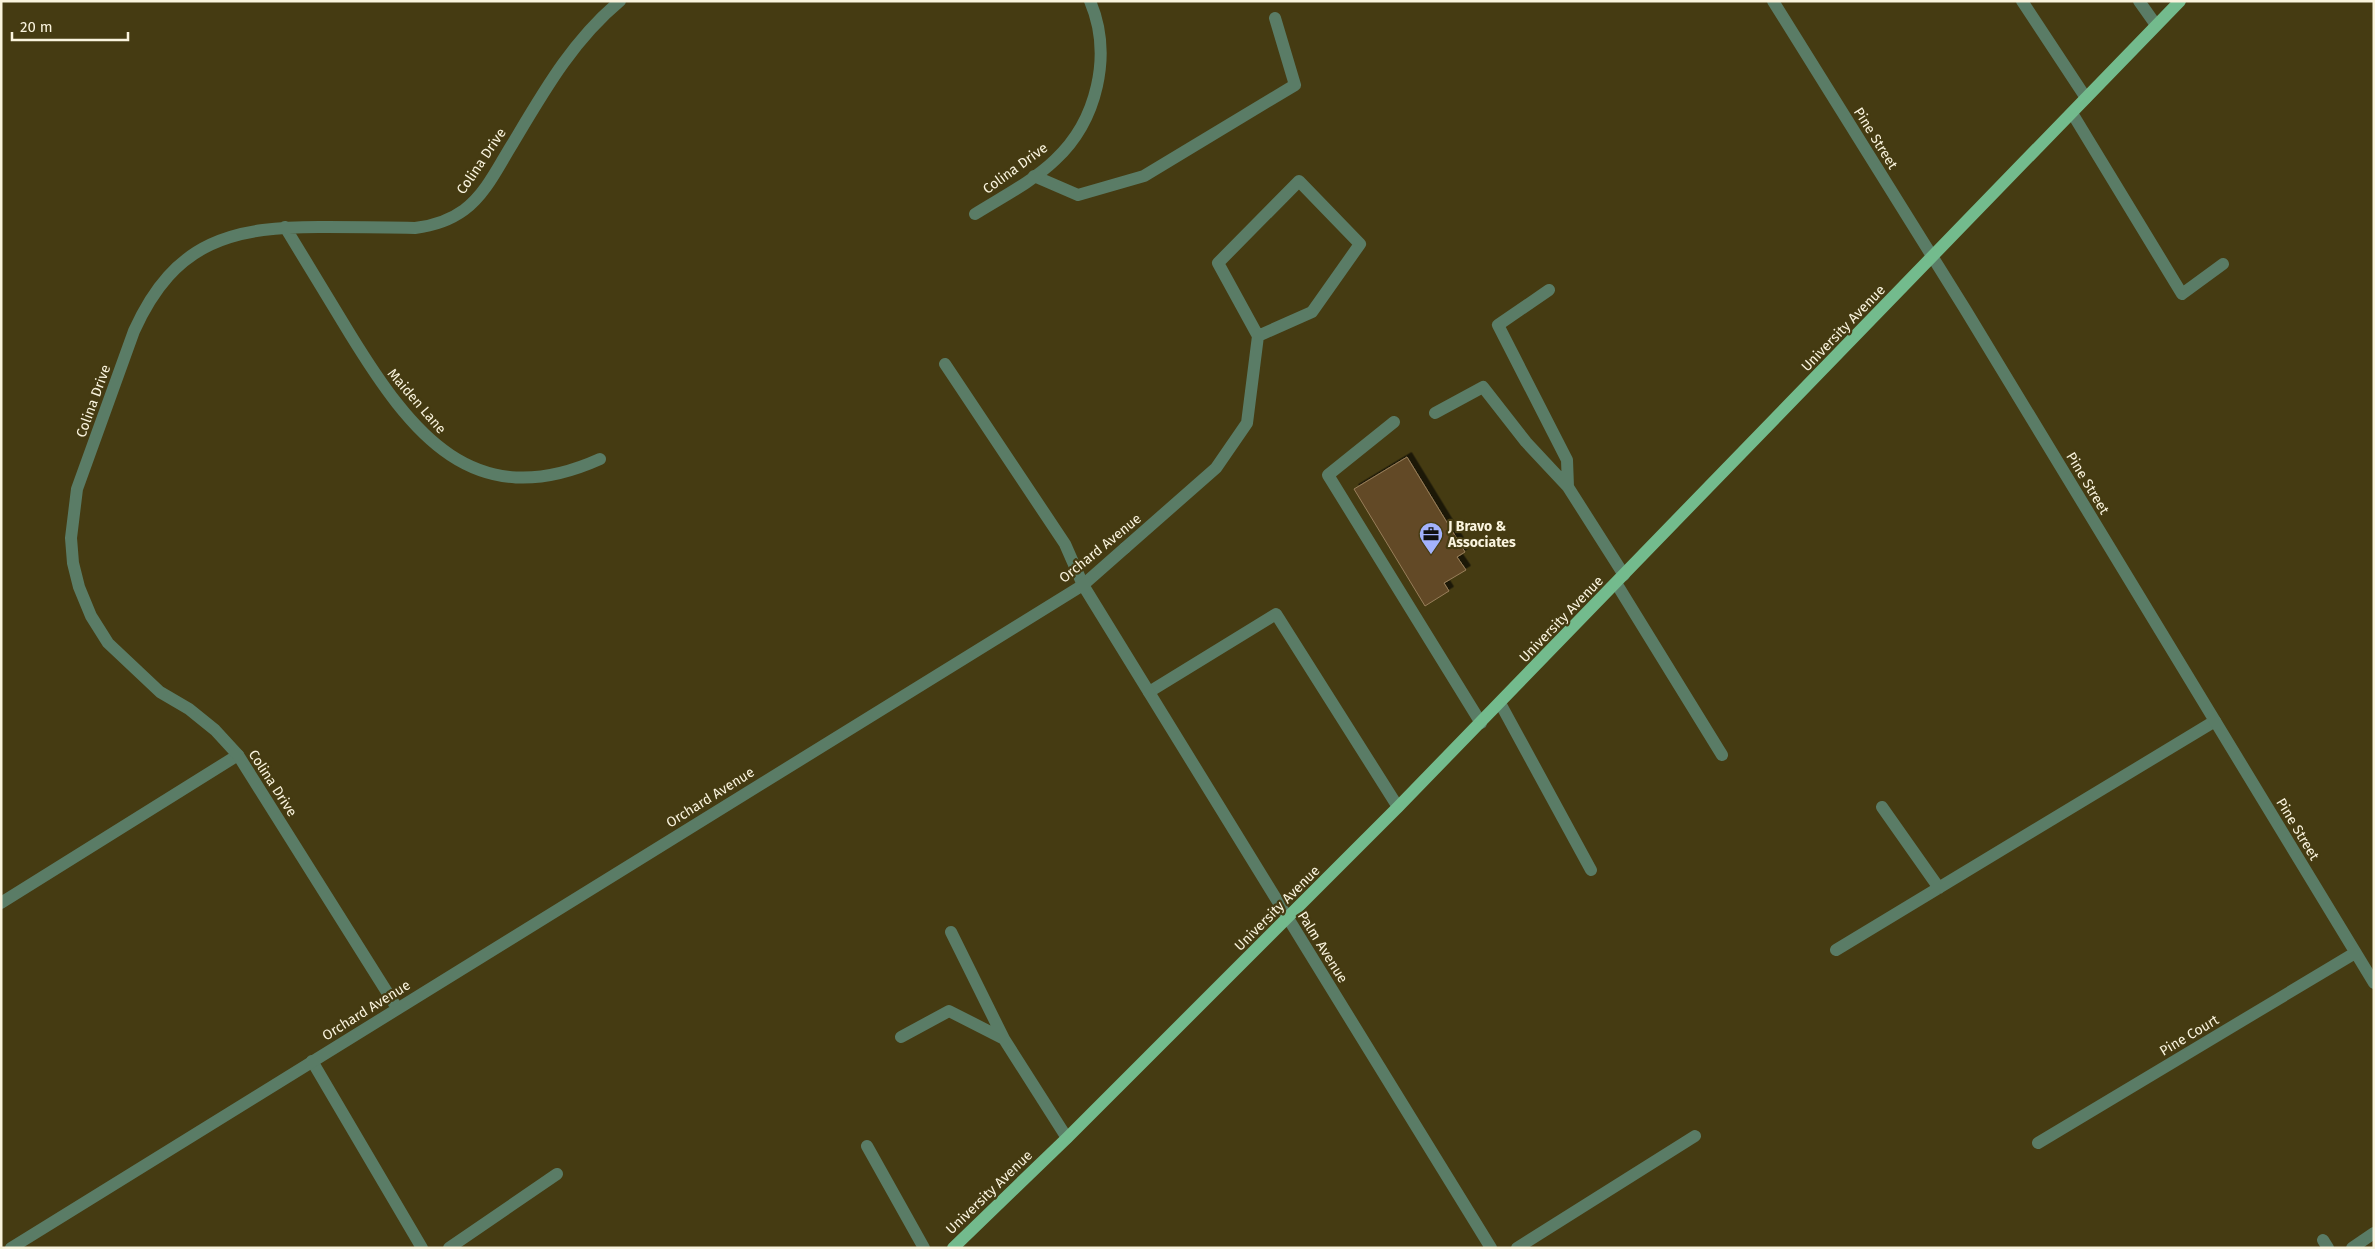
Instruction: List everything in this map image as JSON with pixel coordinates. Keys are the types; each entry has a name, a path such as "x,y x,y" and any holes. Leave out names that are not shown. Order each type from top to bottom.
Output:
{"main road":[{"name":"University Avenue","path":"953,1248 1067,1138 1481,723 2180,1"}],"street":[{"name":"Colina Drive","path":"397,1008 238,755 215,730 189,709 160,692 108,643 91,616 79,587 71,538 77,489 144,308 158,287 175,268 195,253 216,241 240,232 285,227 415,228 432,226 464,210 489,181 562,62 583,36 620,1"},
{"name":"Colina Drive","path":"975,214 1034,176 1055,160 1073,140 1086,118 1096,93 1100,67 1100,40 1090,1"},
{"name":"Pine Street","path":"1773,1 1933,257 2374,983"},
{"path":"2022,1 2086,98"},
{"path":"2139,1 2156,25"},
{"path":"1034,176 1078,194 1144,176 1295,85 1275,18"},
{"path":"2072,113 2182,294 2223,264"},
{"path":"1299,181 1360,244 1312,312 1258,336 1218,263 1299,181"},
{"name":"Maiden Lane","path":"285,227 378,379 424,436 445,453 468,466 493,474 521,478 548,477 575,470 600,459"},
{"path":"1549,290 1498,324 1567,460 1568,487"},
{"name":"Orchard Avenue","path":"11,1248 1083,585 1216,468 1247,423 1258,336"},
{"name":"Palm Avenue","path":"945,364 1065,544 1083,585 1491,1248"},
{"path":"1434,413 1484,387 1526,442 1568,487 1722,755"},
{"path":"1394,422 1328,475 1481,723"},
{"path":"1148,692 1276,614 1398,807"},
{"path":"1500,703 1591,870"},
{"path":"1836,950 2215,721"},
{"path":"1,903 238,755"},
{"path":"1882,807 1939,888"},
{"path":"951,932 1004,1039 1067,1138"},
{"name":"Pine Court","path":"2038,1143 2355,953"},
{"path":"901,1037 948,1011 1004,1039"},
{"path":"312,1061 422,1248"},
{"path":"1517,1248 1695,1136"},
{"path":"867,1146 924,1248"},
{"path":"449,1248 557,1174"},
{"path":"2352,1248 2374,1233"}],"building":[{"path":"1407,457 1465,552 1457,557 1466,570 1444,583 1449,591 1425,606 1354,489"}],"place":[{"name":"J Bravo & Associates","path":"1431,555"}]}
